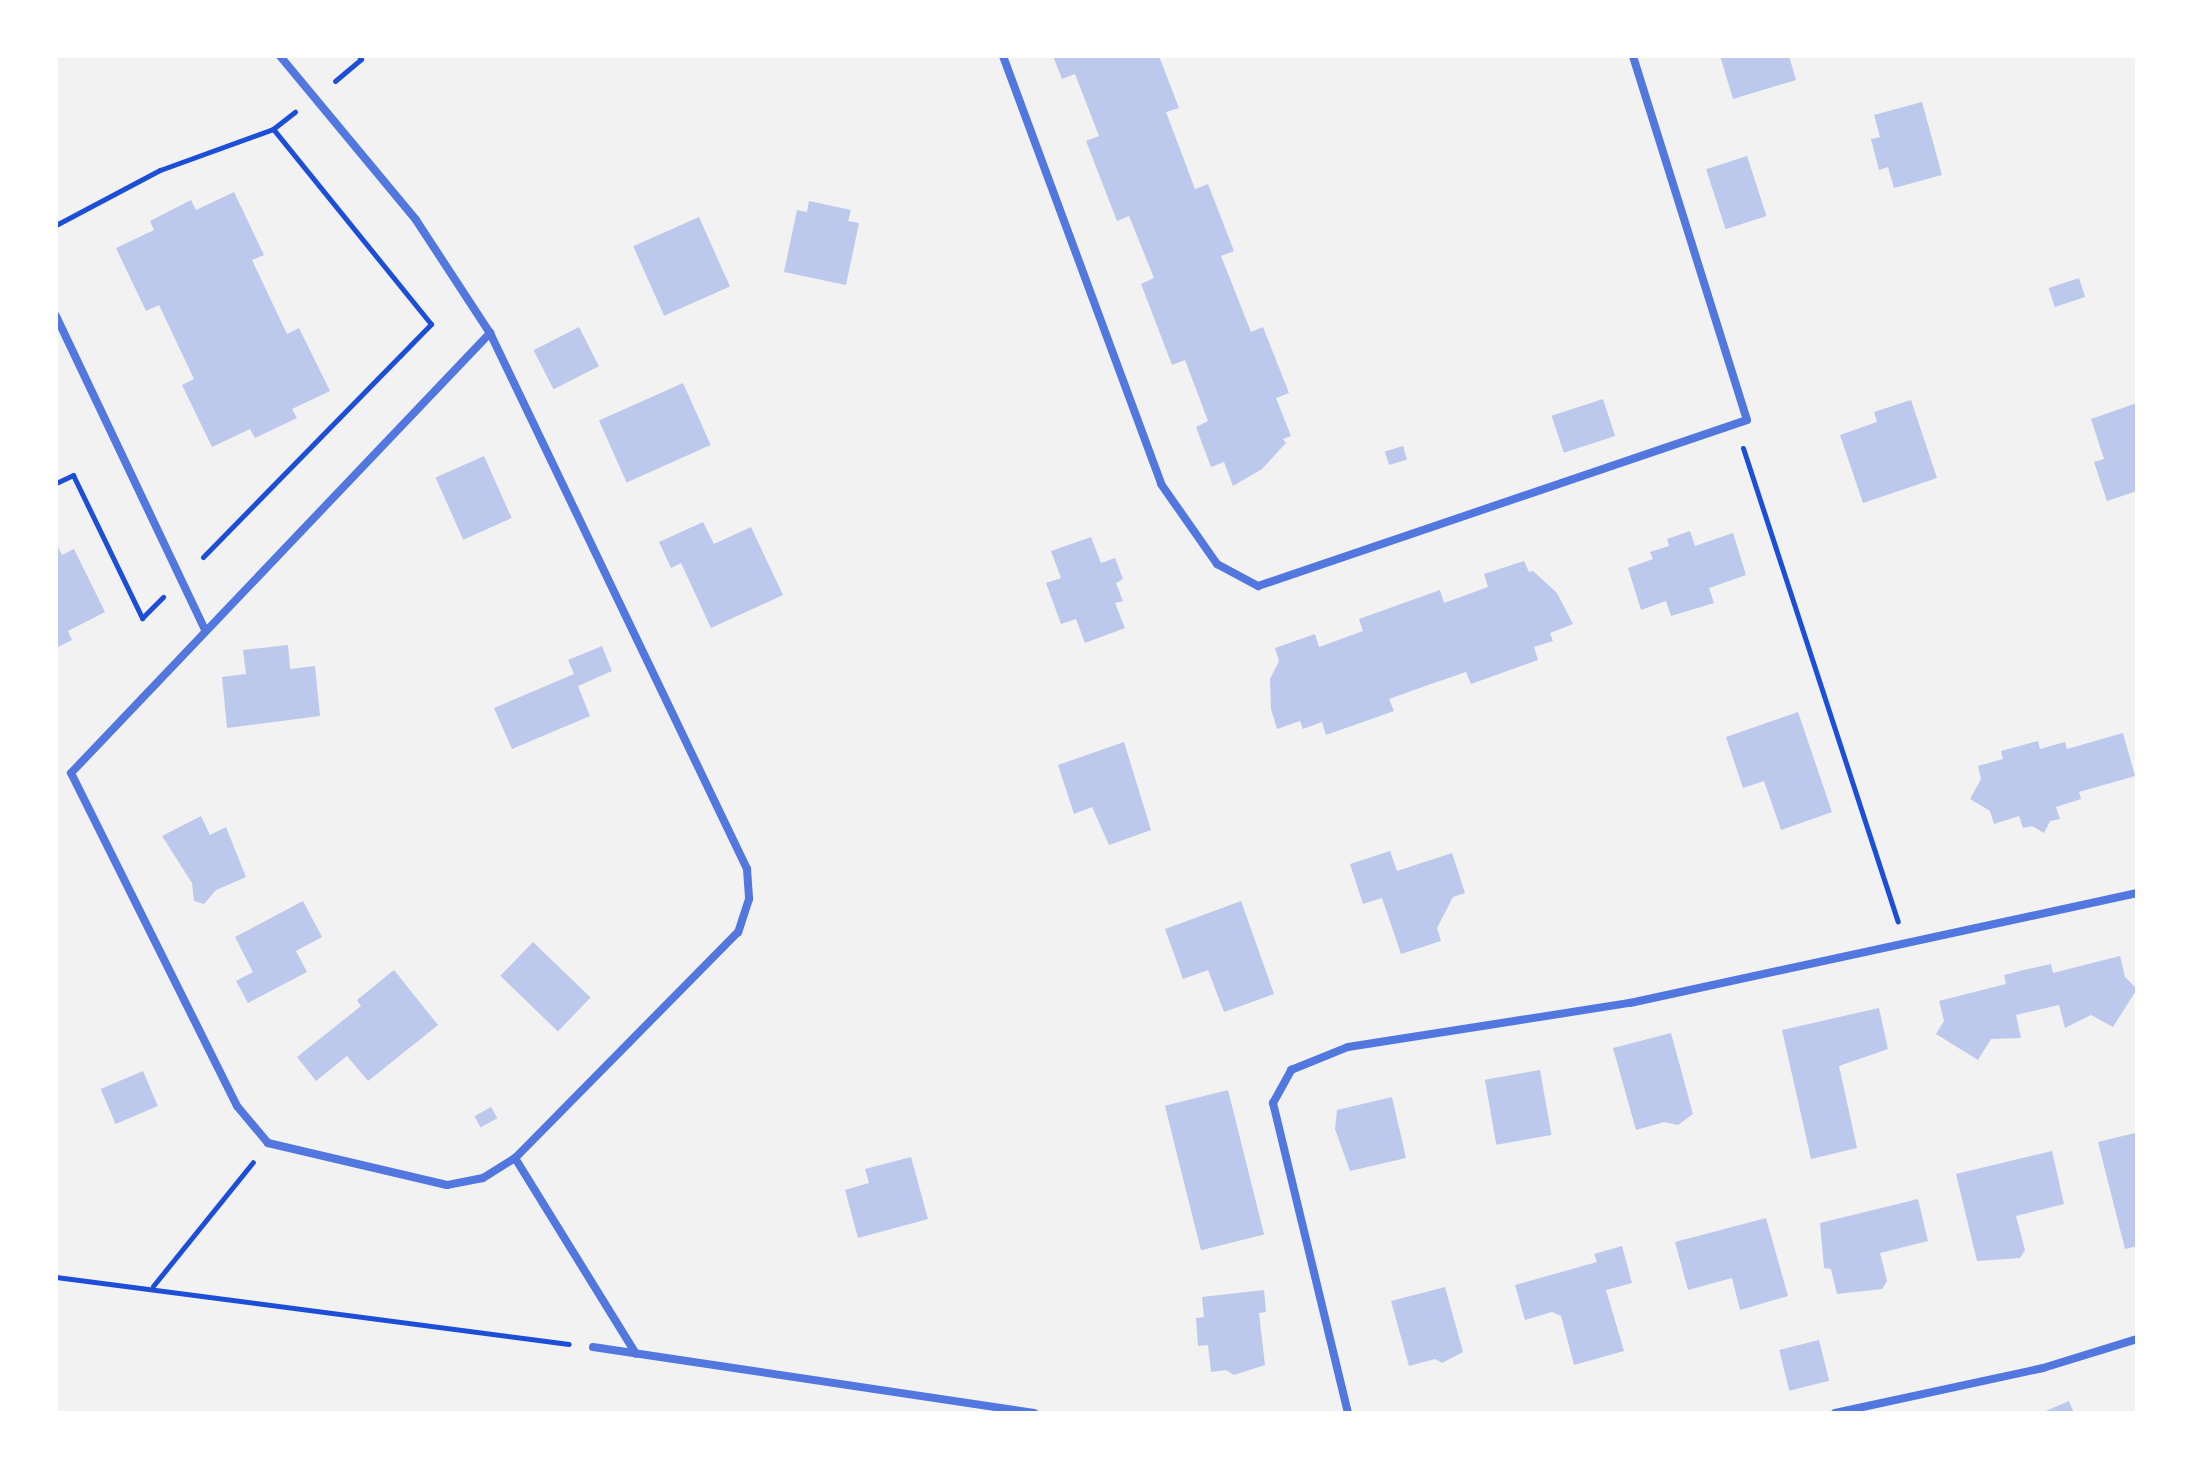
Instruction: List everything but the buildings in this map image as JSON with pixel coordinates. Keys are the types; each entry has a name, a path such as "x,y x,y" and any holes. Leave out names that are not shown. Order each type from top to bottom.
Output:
{"street":[{"path":"280,56 416,220 490,333 737,842 747,869 749,899 738,932 515,1158 483,1178 447,1185 268,1143 237,1106 71,773 490,333"},
{"path":"1003,56 1161,484 1217,564 1258,586 1747,420 1633,56"},
{"path":"56,316 205,630"},
{"path":"1348,1413 1273,1103 1291,1070 1348,1047 1630,1003 1906,946 2137,893"},
{"path":"515,1158 636,1354"},
{"path":"1835,1413 2043,1368 2137,1339"},
{"path":"593,1347 1034,1413"}],"path":[{"path":"334,82 359,56"},
{"path":"56,225 160,170 273,129 302,106"},
{"path":"203,557 431,324 273,129"},
{"path":"1735,424 1906,946"},
{"path":"56,483 73,475 142,618 167,594"},
{"path":"153,1286 268,1143"},
{"path":"56,1277 153,1286 593,1347"}]}
